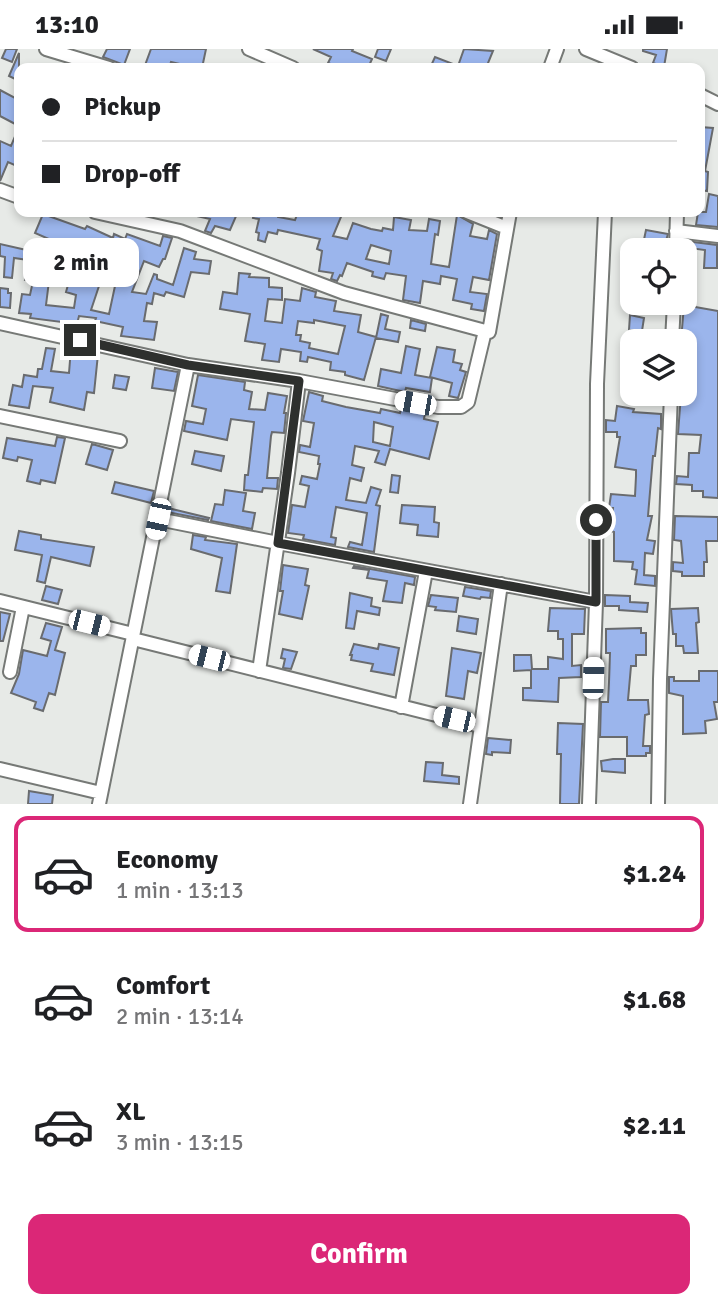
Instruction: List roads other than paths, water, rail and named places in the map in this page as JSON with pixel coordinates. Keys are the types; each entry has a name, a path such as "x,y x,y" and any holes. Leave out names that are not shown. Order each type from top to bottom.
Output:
{"street":[{"path":"46,49 92,63"},
{"path":"249,49 281,63"},
{"path":"586,49 609,63"},
{"path":"117,217 180,231 344,293 489,332 509,217"},
{"path":"480,217 507,228"},
{"path":"589,804 596,602 597,384 605,217"},
{"path":"676,238 677,217"},
{"path":"676,231 718,236"},
{"path":"0,323 188,365 299,381 438,407 461,407 468,401 485,331"},
{"path":"0,769 100,799 188,365"},
{"path":"259,671 299,381"},
{"path":"659,804 660,679 671,406"},
{"path":"0,416 120,441"},
{"path":"158,519 596,602"},
{"path":"401,707 426,571"},
{"path":"470,804 501,585"},
{"path":"0,601 259,671 480,726"},
{"path":"10,671 23,607"}]}
